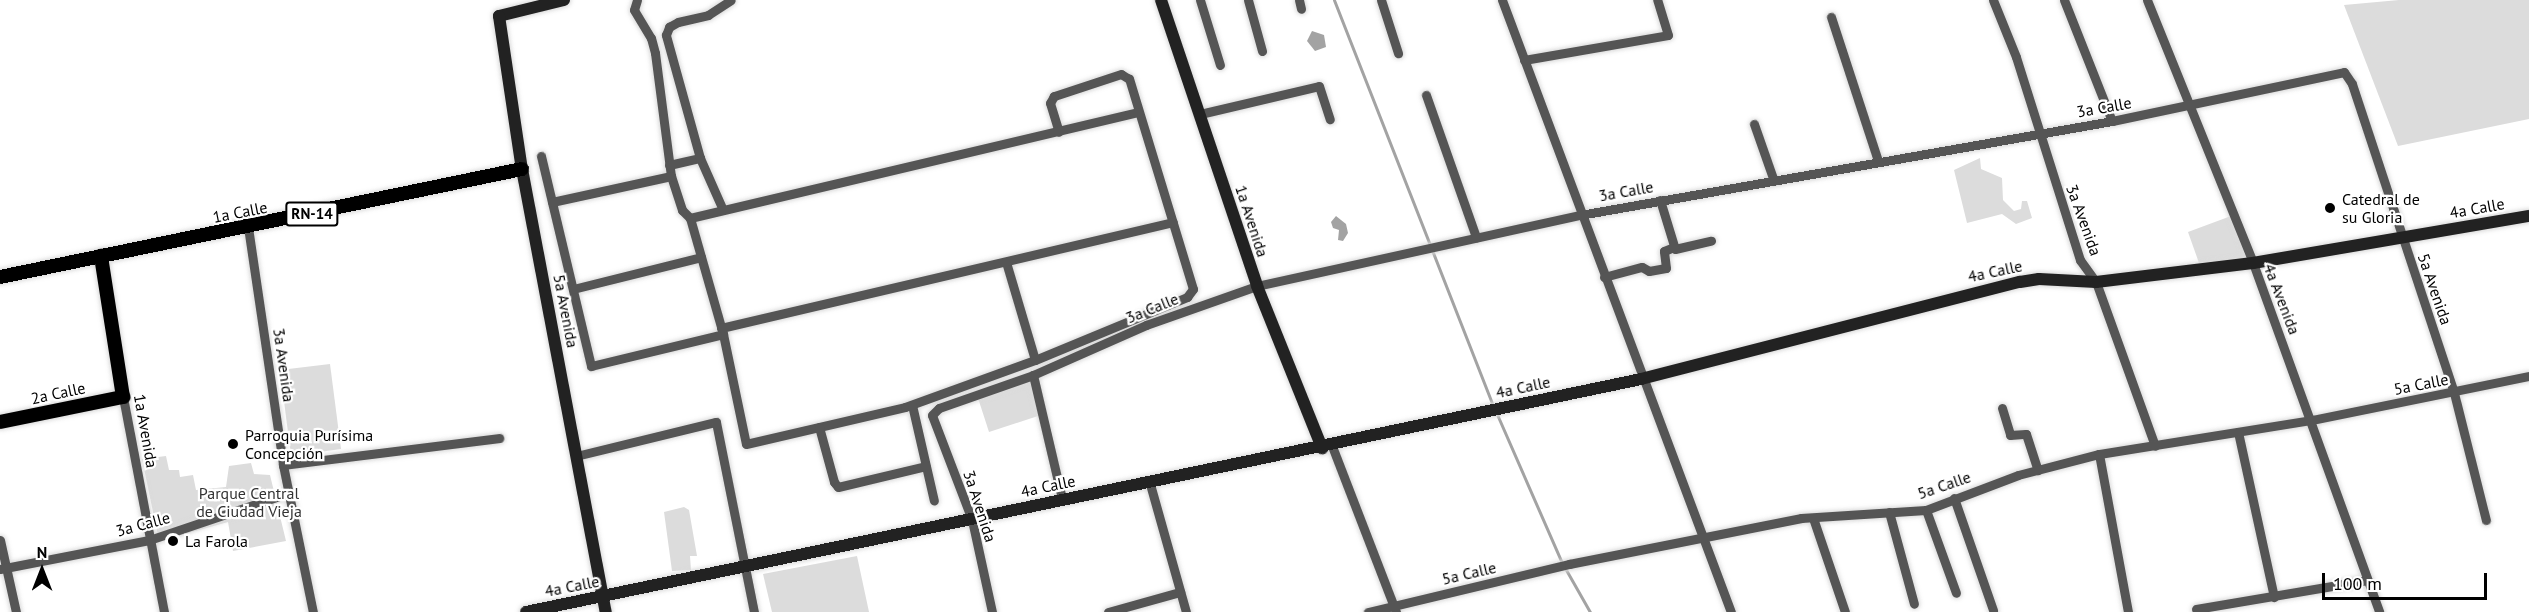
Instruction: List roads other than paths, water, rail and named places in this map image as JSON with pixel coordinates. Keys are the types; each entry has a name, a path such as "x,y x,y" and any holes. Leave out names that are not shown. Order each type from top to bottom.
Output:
{"main road":[{"name":"5a Avenida","path":"564,0 499,16 522,169 606,612"},
{"name":"1a Avenida","path":"1161,0 1257,286 1327,447"},
{"name":"1a Calle","path":"0,277 522,169"},
{"name":"4a Calle","path":"526,612 972,520 1062,499 1150,484 1641,379 2020,282 2039,279 2096,282 2253,263 2529,216"},
{"name":"1a Avenida","path":"101,256 123,397"},
{"name":"2a Calle","path":"0,422 123,397"}],"street":[{"path":"637,0 634,10 651,38 655,53 671,176 682,210 690,218 722,331 746,444 912,405 1035,360 1187,297 1193,289 1129,78 1121,75 1054,96 1050,103 1059,132"},
{"path":"723,210 700,158 666,35 669,27 678,22 708,15 731,0"},
{"path":"1200,0 1220,65"},
{"path":"1248,0 1262,51"},
{"path":"1381,0 1398,53"},
{"path":"1502,0 1641,379 1731,612"},
{"path":"1524,60 1668,35 1657,0"},
{"name":"3a Avenida","path":"1992,0 2016,57 2080,260 2096,282 2155,446"},
{"path":"2064,0 2112,121"},
{"name":"4a Avenida","path":"2150,0 2312,420 2379,612"},
{"path":"1831,17 1878,161"},
{"name":"3a Calle","path":"933,411 1033,375 1146,325 1257,286 1580,214 2112,121 2344,72"},
{"name":"5a Avenida","path":"2344,72 2352,84 2400,238 2454,393 2486,520"},
{"path":"1200,114 1319,86 1330,119"},
{"path":"1426,95 1476,237"},
{"path":"690,218 1138,112"},
{"path":"1754,124 1774,181"},
{"path":"541,156 591,366 722,331 1173,222"},
{"path":"669,165 700,158"},
{"path":"552,202 671,176"},
{"path":"1660,200 1674,247"},
{"name":"3a Avenida","path":"248,227 283,465 313,612"},
{"path":"1604,277 1642,267 1649,271 1668,267 1664,251 1674,247 1712,241"},
{"path":"573,289 701,257"},
{"path":"1006,262 1035,360"},
{"path":"1033,375 1062,499"},
{"name":"5a Calle","path":"1368,612 1394,609 1569,564 1813,518 1926,510 1954,498 2038,470 2099,454 2312,420 2529,376"},
{"name":"1a Avenida","path":"123,397 164,612"},
{"path":"912,405 934,501"},
{"path":"2001,408 2010,435 2026,434 2038,470"},
{"name":"3a Avenida","path":"933,411 972,520 992,612"},
{"path":"576,456 713,421 719,424 754,612"},
{"path":"819,427 834,482 838,487 926,466"},
{"path":"2238,432 2274,597"},
{"path":"283,465 499,438"},
{"name":"1a Avenida","path":"1327,447 1394,609"},
{"path":"2099,454 2128,612"},
{"path":"1150,484 1186,612"},
{"name":"3a Calle","path":"3,568 149,540 289,493"},
{"path":"1954,498 1993,610"},
{"path":"1926,510 1956,593"},
{"path":"1889,512 1914,604"},
{"path":"1813,518 1845,612"},
{"path":"0,540 3,568 16,612"},
{"path":"2196,609 2368,580"},
{"path":"1108,612 1180,592"}],"waterway":[{"path":"1334,0 1493,406"},
{"path":"1496,412 1562,563"},
{"path":"1565,568 1590,612"}],"place":[{"name":"Catedral de su Gloria","path":"2330,208"},
{"name":"Parroquia Purísima Concepción","path":"233,444"},
{"name":"La Farola","path":"173,541"}],"park label":[{"name":"Parque Central de Ciudad Vieja","path":"249,502"}]}
